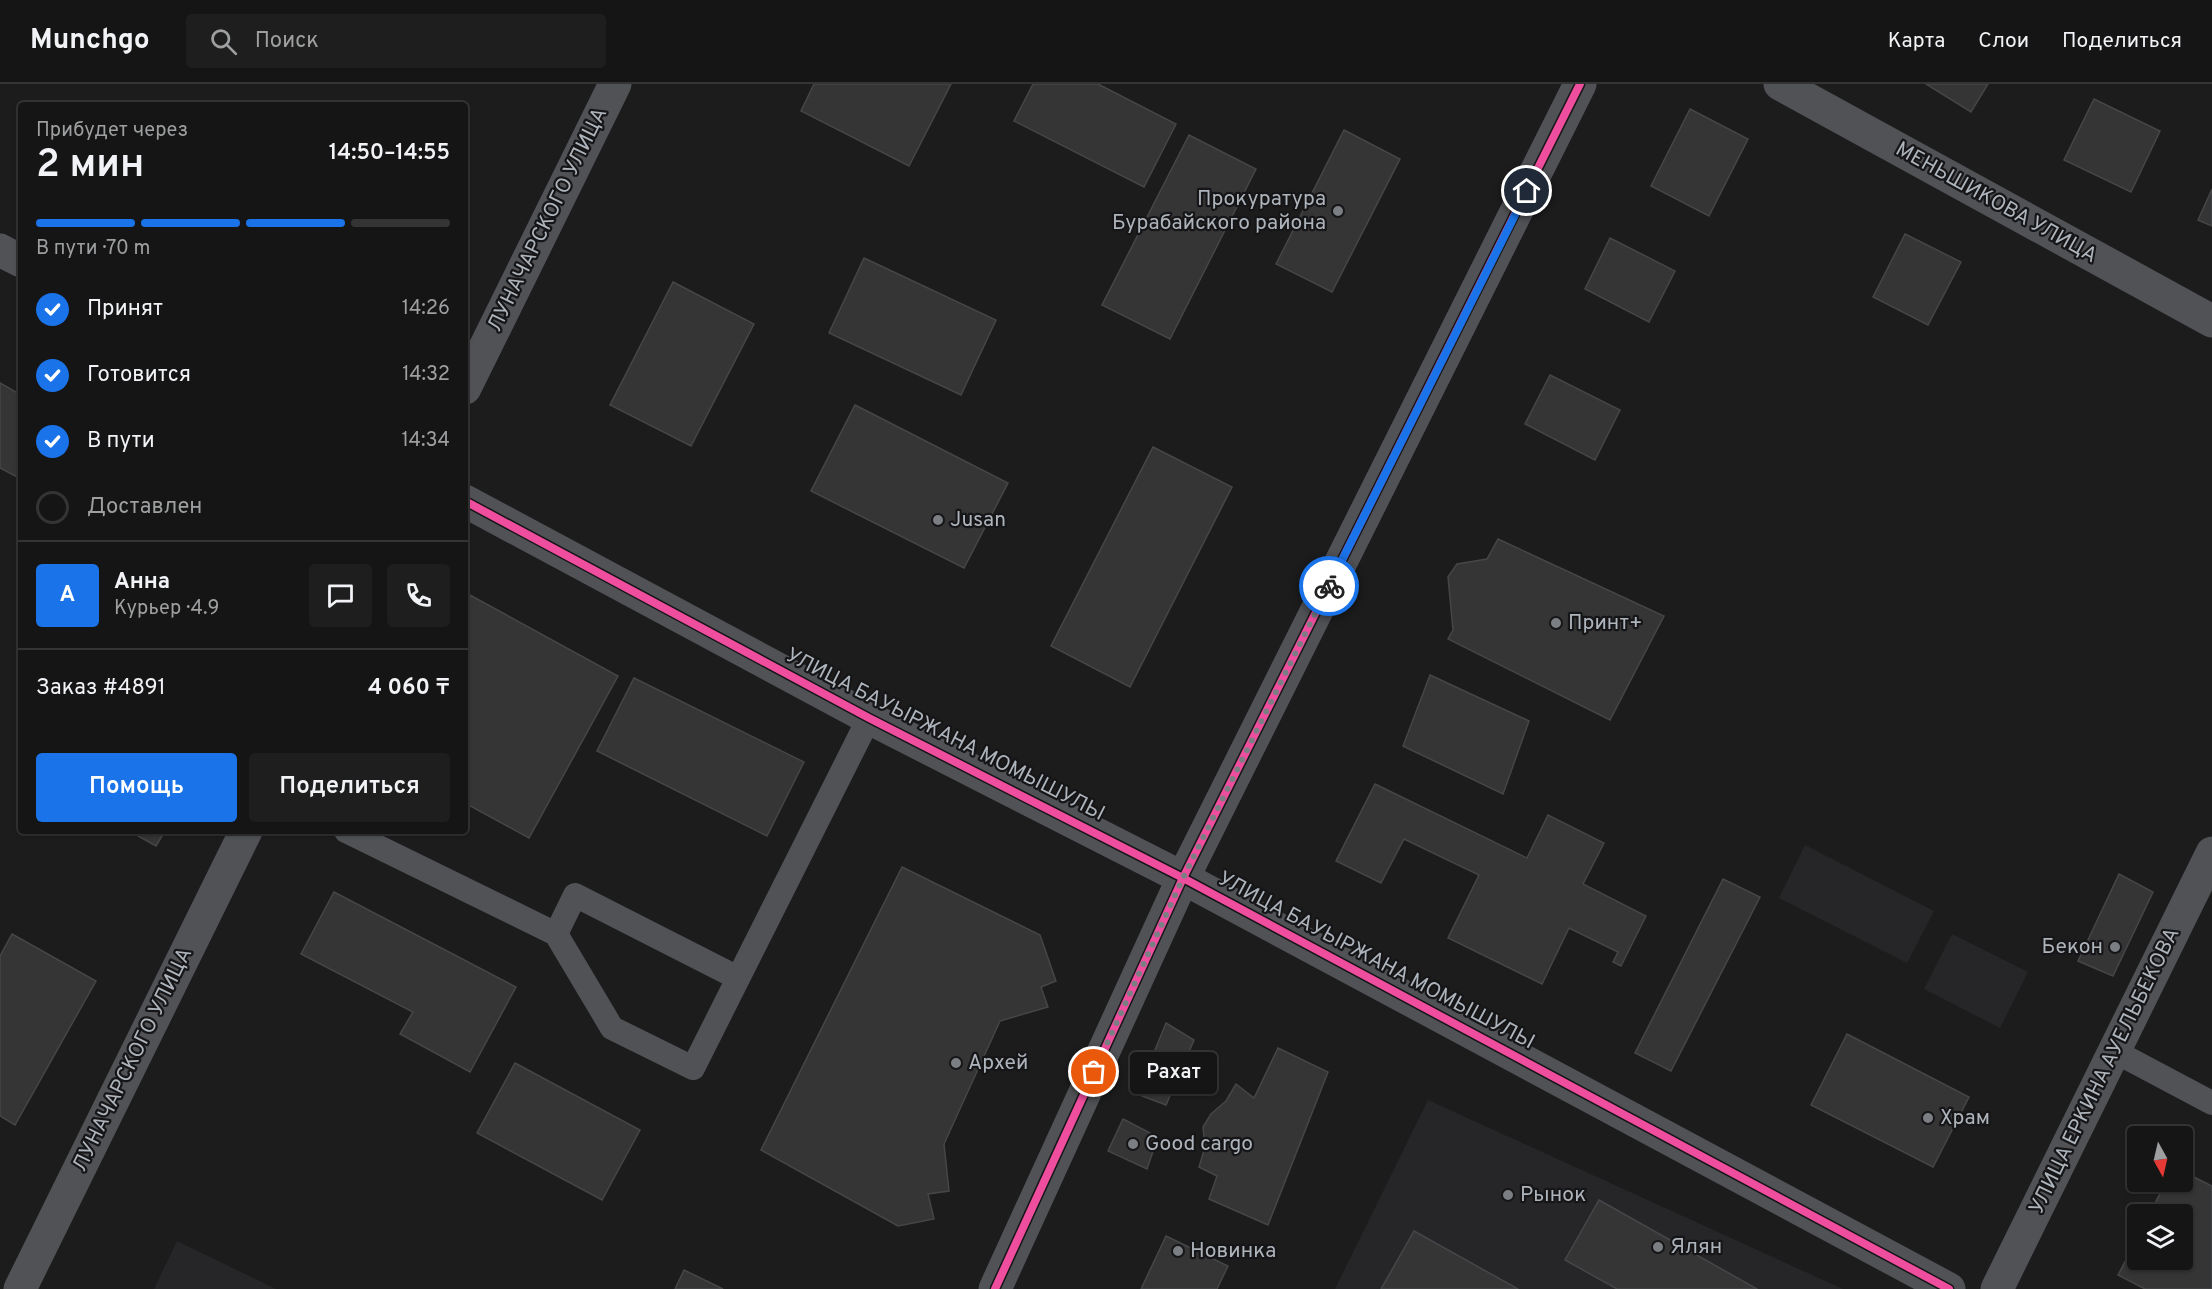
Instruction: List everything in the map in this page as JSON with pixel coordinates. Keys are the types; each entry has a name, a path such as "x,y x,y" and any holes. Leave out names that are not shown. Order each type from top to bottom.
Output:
{"street":[{"name":"ЛУНАЧАРСКОГО УЛИЦА","path":"468,382 615,84"},
{"path":"995,1289 1183,878 1580,84"},
{"name":"МЕНЬШИКОВА УЛИЦА","path":"1780,84 2212,321"},
{"path":"0,250 18,259"},
{"name":"УЛИЦА БАУЫРЖАНА МОМЫШУЛЫ","path":"468,503 869,718 1183,878 1948,1289"},
{"name":"ЛУНАЧАРСКОГО УЛИЦА","path":"20,1289 245,834"},
{"name":"УЛИЦА ЕРКИНА АУЕЛЬБЕКОВА","path":"1997,1289 2212,853"}],"lane":[{"path":"352,834 555,934 612,1028 693,1068 869,718"},
{"path":"555,934 575,895 738,978"},
{"path":"2114,1051 2212,1103"}],"shaded area":[{"path":"1805,845 1934,911 1907,963 1779,898"},
{"path":"1952,934 2028,972 2000,1028 1924,989"},
{"name":"Рынок","path":"1428,1100 1843,1289 1335,1289"},
{"path":"177,1241 276,1289 154,1289"}],"building":[{"path":"814,84 951,84 909,166 801,111"},
{"path":"1033,84 1098,84 1176,124 1144,187 1014,121"},
{"path":"1926,84 1988,84 1971,112"},
{"path":"2094,99 2160,131 2131,192 2064,160"},
{"path":"1690,109 1748,139 1709,216 1651,186"},
{"name":"Прокуратура Бурабайского района","path":"1344,130 1400,159 1332,292 1276,264"},
{"path":"1189,135 1256,169 1170,339 1102,305"},
{"path":"2212,189 2212,226 2198,220"},
{"path":"1905,234 1961,262 1928,325 1873,297"},
{"path":"1610,238 1675,271 1649,322 1585,289"},
{"path":"864,258 996,320 961,395 829,333"},
{"path":"673,282 754,324 691,446 610,405"},
{"path":"1550,375 1620,410 1595,460 1525,424"},
{"path":"0,383 18,393 18,477 0,468"},
{"path":"855,405 1008,483 964,568 811,491"},
{"path":"1153,447 1232,487 1130,687 1051,646"},
{"name":"Принт+","path":"1498,539 1664,616 1610,720 1448,639 1453,630 1448,577 1457,564 1487,559"},
{"path":"468,594 618,676 529,838 468,805"},
{"path":"1430,675 1529,721 1503,794 1403,746"},
{"path":"634,678 804,762 767,836 597,751"},
{"path":"1375,784 1527,858 1548,815 1604,843 1583,884 1646,916 1621,966 1613,962 1618,952 1569,928 1542,984 1448,938 1479,875 1404,839 1381,883 1336,861"},
{"path":"134,834 163,834 156,846"},
{"path":"902,867 1040,935 1056,981 1041,987 1048,1007 1000,1021 944,1144 949,1191 928,1194 934,1219 898,1226 761,1150"},
{"path":"2119,874 2153,892 2113,976 2078,961"},
{"path":"1723,879 1760,897 1671,1071 1635,1053"},
{"path":"334,892 516,987 470,1072 400,1034 413,1012 301,954"},
{"path":"12,934 96,981 15,1125 0,1116 0,956"},
{"path":"1166,1023 1194,1040 1166,1105 1137,1094"},
{"path":"1847,1034 1969,1097 1933,1167 1811,1105"},
{"path":"1278,1048 1328,1072 1268,1225 1209,1199 1217,1176 1199,1167 1205,1147 1203,1127 1211,1114 1226,1101 1236,1084 1254,1098"},
{"path":"515,1063 640,1130 602,1200 477,1133"},
{"name":"Good cargo","path":"1123,1119 1158,1137 1147,1169 1108,1151"},
{"path":"2193,1176 2212,1186 2212,1289 2145,1289 2118,1275 2127,1258 2127,1270 2193,1270 2193,1204 2155,1204 2161,1192 2193,1192"},
{"path":"1599,1200 1757,1289 1617,1289 1565,1260"},
{"path":"1414,1231 1518,1289 1381,1289"},
{"name":"Новинка","path":"1166,1236 1228,1266 1217,1289 1141,1289"},
{"path":"684,1270 723,1289 675,1289"}],"cycle path":[{"path":"995,1289 1183,878 1580,84"},
{"path":"468,503 869,718 1183,878 1949,1289"}],"way so far":[{"path":"1094,1072 1183,878 1329,586"}],"place":[{"name":"Прокуратура Бурабайского района","path":"1338,211"},
{"name":"Jusan","path":"938,520"},
{"name":"Принт+","path":"1556,623"},
{"name":"Бекон","path":"2115,947"},
{"name":"Архей","path":"956,1063"},
{"name":"Рахат","path":"1094,1072"},
{"name":"Храм","path":"1928,1118"},
{"name":"Good cargo","path":"1133,1144"},
{"name":"Рынок","path":"1508,1195"},
{"name":"Ялян","path":"1658,1247"},
{"name":"Новинка","path":"1178,1251"}],"route":[{"path":"1329,586 1527,191"}]}
